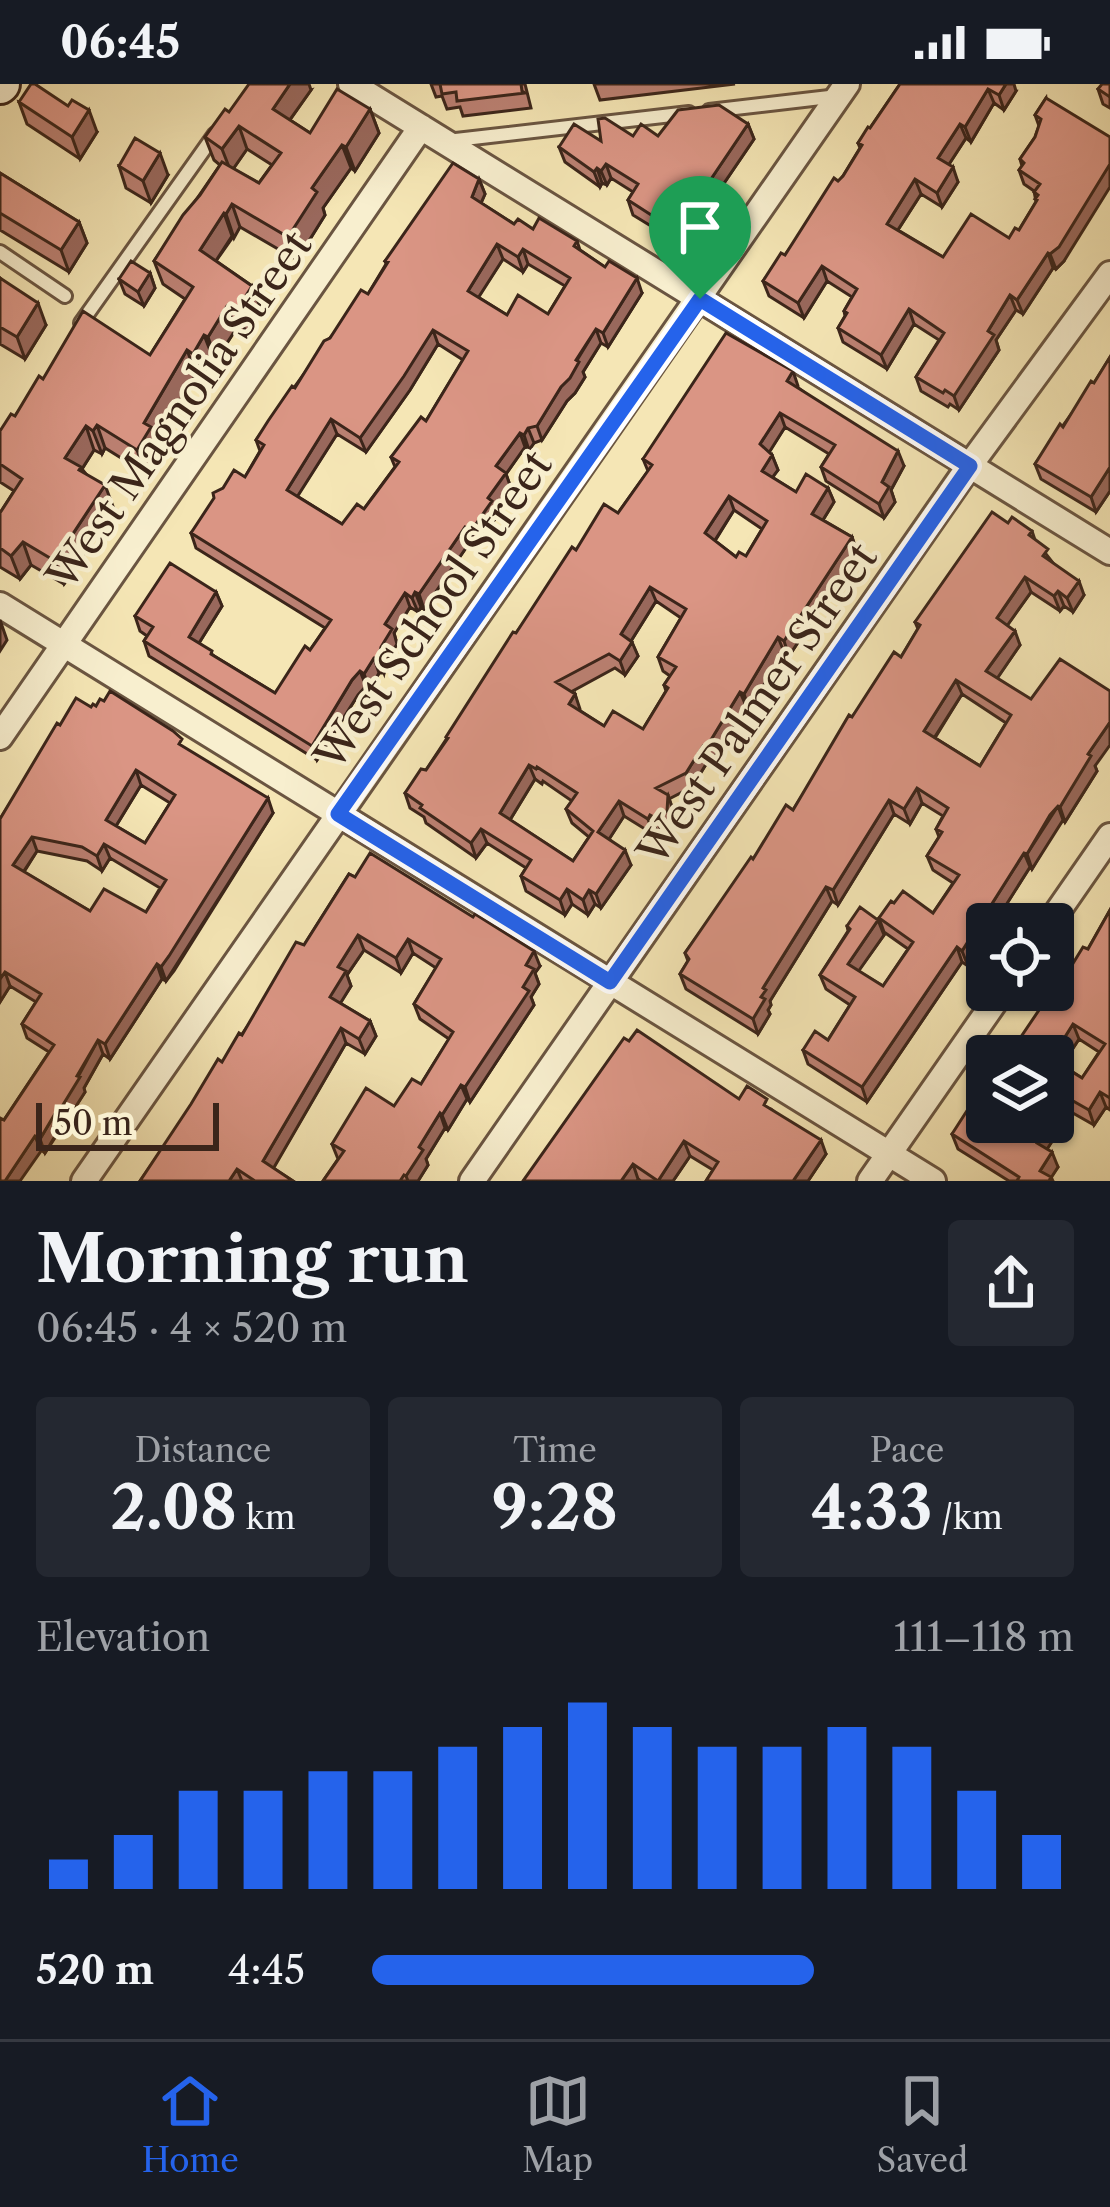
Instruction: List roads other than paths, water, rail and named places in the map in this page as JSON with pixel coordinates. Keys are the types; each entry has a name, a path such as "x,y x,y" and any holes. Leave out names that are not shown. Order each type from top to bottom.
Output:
{"street":[{"path":"351,84 1110,552"},
{"name":"West School Street","path":"84,1181 843,90"},
{"name":"West Magnolia Street","path":"0,737 421,127"},
{"name":"West Palmer Street","path":"472,1181 970,466 1110,274"},
{"path":"0,605 933,1181"},
{"path":"1064,903 1110,836"},
{"path":"870,1181 988,1011"}],"lane":[{"path":"444,141 843,90"},
{"path":"79,327 224,121"},
{"path":"0,252 65,296"}]}
